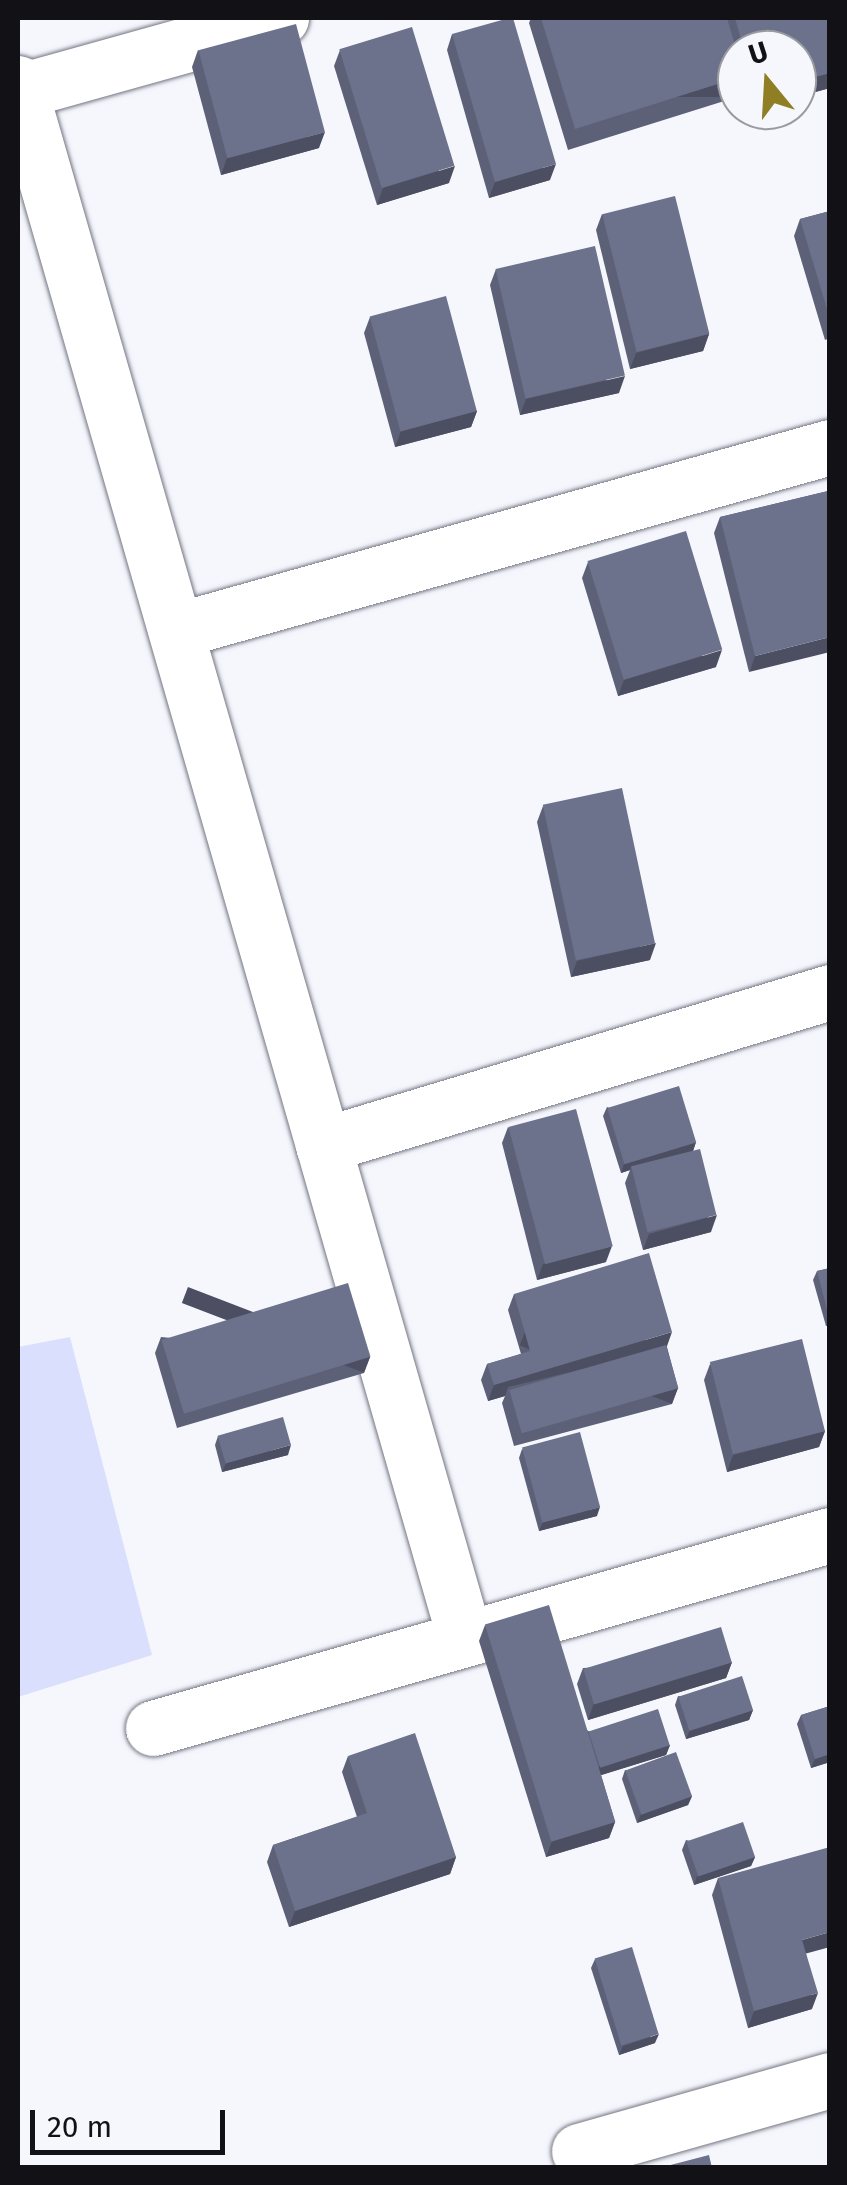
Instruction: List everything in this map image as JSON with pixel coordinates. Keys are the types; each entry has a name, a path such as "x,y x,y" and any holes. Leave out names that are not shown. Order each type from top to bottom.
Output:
{"street":[{"path":"281,18 19,87 464,1634"},
{"path":"178,630 830,447"},
{"path":"322,1145 830,992"},
{"path":"153,1728 464,1634 830,1535"},
{"path":"579,2151 830,2080"}],"shaded area":[{"path":"70,1337 152,1655 18,1697 18,1347"}],"building":[{"path":"513,18 556,164 495,182 452,34"},
{"path":"541,18 727,18 731,30 717,30 717,84 575,129"},
{"path":"735,18 830,18 830,73 817,77 817,30 738,30"},
{"path":"296,24 325,132 227,158 198,50"},
{"path":"412,27 454,166 382,188 339,49"},
{"path":"675,196 709,334 637,352 602,214"},
{"path":"830,211 830,319 800,219"},
{"path":"595,246 625,376 526,399 496,269"},
{"path":"446,296 477,411 400,431 370,316"},
{"path":"828,491 830,637 755,656 720,517"},
{"path":"686,531 722,650 624,680 588,561"},
{"path":"622,788 655,944 576,960 543,805"},
{"path":"679,1086 696,1142 625,1164 607,1108"},
{"path":"576,1109 613,1246 545,1264 508,1127"},
{"path":"700,1149 716,1215 648,1232 631,1166"},
{"path":"649,1253 672,1332 494,1385 487,1364 530,1351 514,1294"},
{"path":"830,1268 830,1317 829,1317 817,1271"},
{"path":"348,1283 371,1357 184,1414 162,1340"},
{"path":"802,1339 825,1431 733,1454 710,1362"},
{"path":"666,1345 678,1388 522,1433 509,1390"},
{"path":"283,1417 291,1445 226,1464 218,1436"},
{"path":"580,1432 600,1507 542,1523 522,1448"},
{"path":"549,1605 615,1822 551,1842 485,1625"},
{"path":"721,1627 732,1662 594,1704 583,1669"},
{"path":"742,1676 753,1710 689,1731 678,1697"},
{"path":"830,1706 830,1754 815,1759 801,1715"},
{"path":"658,1709 670,1745 600,1768 589,1732"},
{"path":"415,1733 456,1857 295,1911 273,1845 367,1813 348,1756"},
{"path":"676,1752 692,1796 641,1815 625,1770"},
{"path":"743,1822 755,1857 698,1877 686,1842"},
{"path":"830,1847 830,1932 802,1940 818,1993 754,2011 718,1878"},
{"path":"632,1947 659,2034 621,2045 595,1958"},
{"path":"709,2155 712,2168 659,2168"}]}
